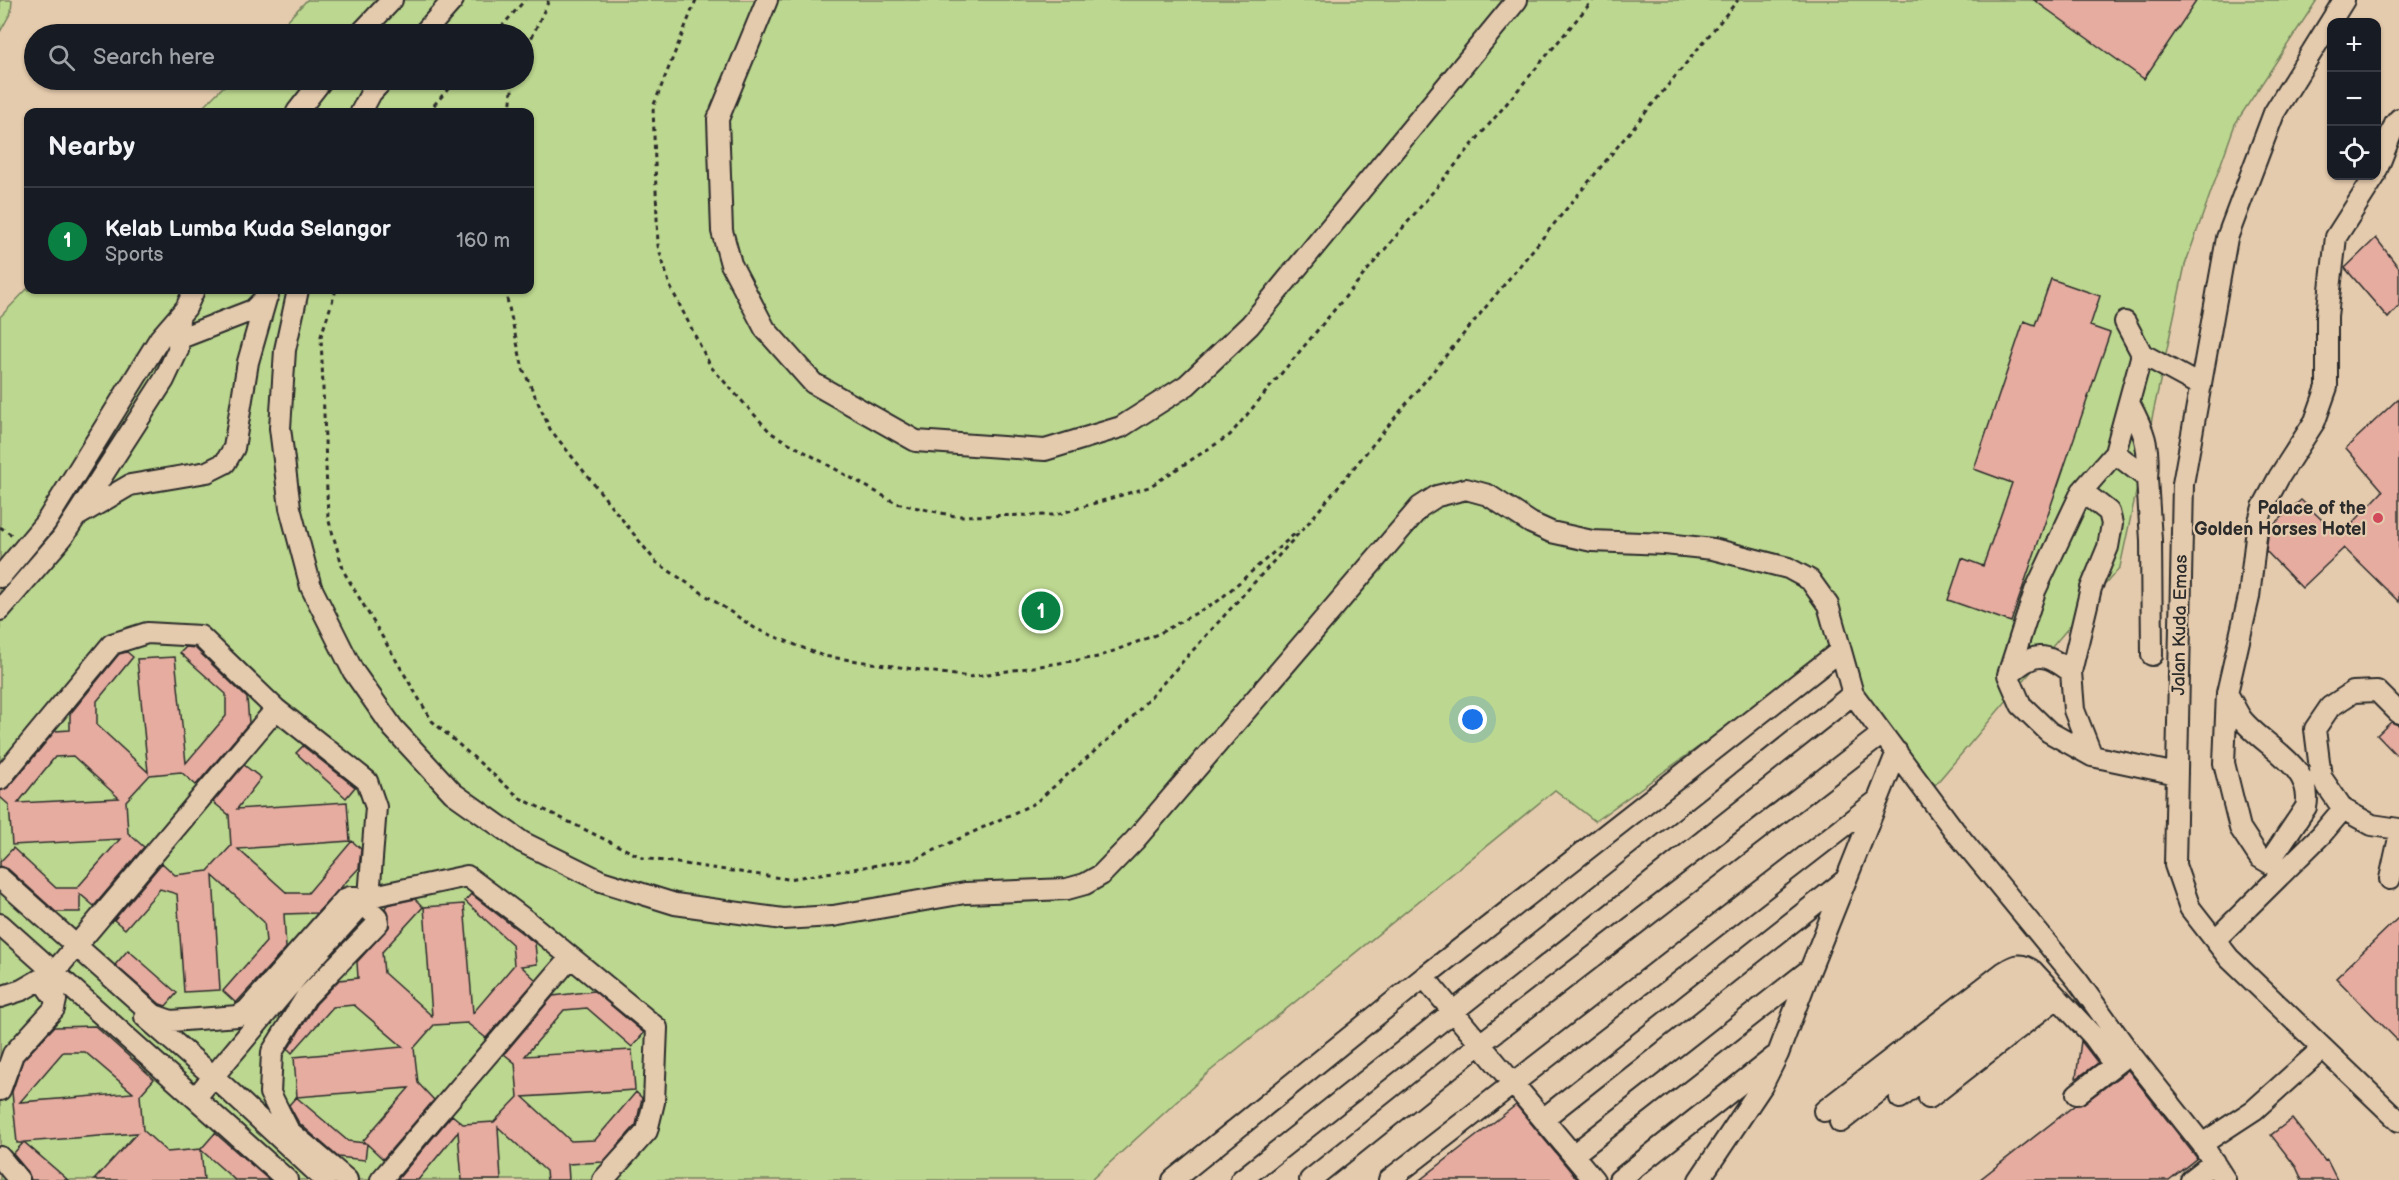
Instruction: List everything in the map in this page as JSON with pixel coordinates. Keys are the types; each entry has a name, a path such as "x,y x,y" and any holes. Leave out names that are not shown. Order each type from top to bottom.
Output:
{"street":[{"path":"369,24 392,0"},
{"path":"432,24 453,0"},
{"path":"767,0 718,119 722,231 731,264 765,329 813,383 916,441 1045,450 1121,427 1187,385 1250,325 1517,0"},
{"name":"Jalan Kuda Emas","path":"2344,0 2274,113 2227,238 2183,484 2175,865 2190,908 2229,958 2399,1121"},
{"path":"300,108 314,90"},
{"path":"363,108 374,90"},
{"path":"2381,161 2399,119"},
{"path":"2276,867 2259,857 2240,828 2224,763 2228,693 2248,597 2257,528 2263,507 2279,477 2315,421 2327,387 2327,316 2336,237 2372,180"},
{"path":"0,577 46,522 172,335 179,316 186,308 192,294"},
{"path":"172,335 253,310 268,294"},
{"path":"74,518 130,485 207,472 225,463 234,448 248,362 268,294"},
{"path":"297,294 285,350 280,428 290,508 311,587 353,671 393,728 453,793 522,842 591,877 675,904 783,919 833,916 965,893 1068,889 1085,884 1101,875 1136,840 1420,507 1448,492 1466,489 1488,495 1531,523 1551,532 1592,540 1713,549 1788,568 1810,580 1828,605 1853,694 1954,830 2077,980 2129,1052 2202,1144 2225,1180"},
{"path":"2125,322 2142,354 2201,386"},
{"path":"0,610 62,537 164,380 178,350 172,335"},
{"path":"2142,354 2115,453 2082,491 2035,591 2008,675 2021,705 2049,732 2092,756 2177,774"},
{"path":"2129,403 2145,432 2149,456 2146,477 2151,540 2152,655"},
{"path":"2115,453 2146,477"},
{"path":"2082,491 2109,512 2112,525 2108,547 2091,588 2071,672 2074,710 2092,756"},
{"path":"0,779 112,644 147,633 200,636 276,709 367,781 376,807 366,900 196,1097"},
{"path":"1173,1180 1424,977 1840,651"},
{"path":"2008,675 2022,663 2037,656 2057,661 2071,672"},
{"path":"2399,713 2377,691 2353,692 2330,707 2315,729 2321,777 2343,809 2372,825 2399,829"},
{"path":"2215,940 2276,867 2306,807 2308,798 2306,789 2289,760 2241,718 2228,693"},
{"path":"1241,1180 1853,694"},
{"path":"0,997 22,990 48,975 73,949 276,709"},
{"path":"1310,1180 1480,1044 1882,734"},
{"path":"1699,1180 1762,1086 1778,1054 1897,752"},
{"path":"1389,1180 1878,800"},
{"path":"2276,867 2321,835 2343,809"},
{"path":"2390,879 2399,838"},
{"path":"0,892 162,1020 238,1016 247,1010 345,899 356,897 366,900 466,876 527,921 657,1028 654,1102 647,1131 603,1180"},
{"path":"0,878 73,949 325,1180"},
{"path":"1543,1119 1846,879"},
{"path":"347,1180 289,1131 270,1094 272,1052 306,997 378,923 377,917 366,900"},
{"path":"0,924 48,975 196,1097 287,1180"},
{"path":"381,1180 570,958"},
{"path":"1573,1155 1810,970"},
{"path":"0,1090 13,1054 54,1009 56,1000 48,975"},
{"path":"1424,977 1594,1180"},
{"path":"2045,984 2093,1035 2114,1065"},
{"path":"1929,1098 2045,984"},
{"path":"1900,1098 2045,984"},
{"path":"1832,1117 2045,984"},
{"path":"2202,1144 2254,1110 2323,1048"},
{"path":"2077,1094 2129,1052"},
{"path":"1619,1180 1778,1054"},
{"path":"0,1157 19,1180"},
{"path":"2192,1180 2214,1162"}],"path":[{"path":"504,24 525,0"},
{"path":"534,32 549,0"},
{"path":"696,0 653,107 658,246 670,286 711,367 771,433 896,503 955,516 1055,515 1149,487 1230,435 1593,0"},
{"path":"335,294 321,336 328,518 344,572 432,721 520,798 643,858 788,879 916,859 1035,803 1127,723 1310,521 1738,0"},
{"path":"432,108 447,90"},
{"path":"510,108 512,90"},
{"path":"506,294 523,369 550,429 656,562 756,629 823,656 969,677 1098,657 1158,634 1218,601 1310,521"}],"green space":[{"path":"0,0 12,0 11,12 0,32"},
{"path":"307,0 2317,0 2235,124 2185,265 2120,567 1935,785 1827,655 1595,821 1555,790 1209,1072 1091,1180 0,1180 0,317 24,292 24,294 534,294 534,108 202,108 220,90 534,90 534,24 284,24"}],"building":[{"path":"2034,0 2197,0 2144,79"},
{"path":"2376,238 2399,268 2399,306 2388,318 2345,268"},
{"path":"2051,279 2100,296 2090,326 2110,333 2011,622 1948,600 1962,558 1983,566 2012,483 1974,469 2024,321 2035,325"},
{"name":"Palace of the Golden Horses Hotel","path":"2399,398 2399,602 2344,548 2302,588 2266,551 2269,529 2301,500 2340,537 2383,491 2346,448"},
{"path":"186,647 195,648 247,698 249,723 196,785 181,772 150,775 126,801 128,833 144,847 94,906 80,894 80,912 56,912 8,869 0,866 0,862 13,848 56,888 77,888 120,839 12,845 9,805 0,797 0,791 9,787 55,731 70,730 70,714 119,654 127,652 133,657 97,701 97,725 148,772 137,659 175,657 186,763 226,716 226,694 180,653","holes":["73,756 119,798 18,803 55,757"]},
{"path":"2391,722 2399,725 2399,758 2377,735"},
{"path":"303,746 355,787 346,798 296,753"},
{"path":"244,765 261,778 237,809 347,802 350,841 238,849 287,893 308,893 352,841 361,849 359,868 317,913 284,914 286,948 236,1003 223,991 266,942 264,922 213,876 220,990 184,992 177,894 160,889 125,929 114,920 162,863 175,875 208,871 231,846 229,815 213,802"},
{"path":"471,894 535,943 537,964 521,966 536,980 486,1038 467,1023 434,1025 414,1048 418,1083 434,1100 383,1159 367,1144 365,1160 338,1157 299,1123 289,1105 296,1097 348,1141 365,1143 363,1141 409,1088 297,1097 294,1057 403,1047 354,1005 333,1007 292,1053 288,1049 316,1004 339,980 358,978 357,962 389,927 389,915 385,908 387,905 415,899 423,907 382,952 384,973 432,1016 424,907 464,904 473,1013 514,965 512,944 465,901"},
{"path":"2399,917 2399,1042 2336,978"},
{"path":"128,950 177,993 166,1006 160,1004 115,965"},
{"path":"594,991 644,1033 632,1047 587,1008 564,1010 525,1056 632,1050 635,1090 523,1097 571,1141 595,1140 636,1092 642,1098 636,1125 603,1162 568,1164 569,1180 547,1180 546,1171 498,1127 501,1180 462,1180 458,1132 418,1180 397,1180 452,1115 463,1124 494,1122 518,1097 515,1063 504,1054 553,996"},
{"path":"95,1026 154,1079 140,1095 143,1130 167,1152 201,1149 215,1133 269,1180 235,1180 201,1150 204,1180 94,1180 137,1133 24,1142 68,1180 31,1180 28,1172 13,1154 23,1143 17,1143 12,1092 23,1060 54,1027","holes":["63,1052 85,1052 133,1093 20,1102"]},
{"path":"2081,1041 2098,1063 2076,1078"},
{"path":"2128,1070 2197,1158 2169,1180 1979,1180 2075,1105 2084,1103"},
{"path":"1516,1105 1578,1180 1420,1180"},
{"path":"2292,1119 2325,1161 2327,1160 2337,1180 2302,1180 2296,1167 2271,1135"}],"place":[{"name":"Palace of the Golden Horses Hotel","path":"2378,518"},
{"name":"Kelab Lumba Kuda Selangor","path":"1041,611"}]}
